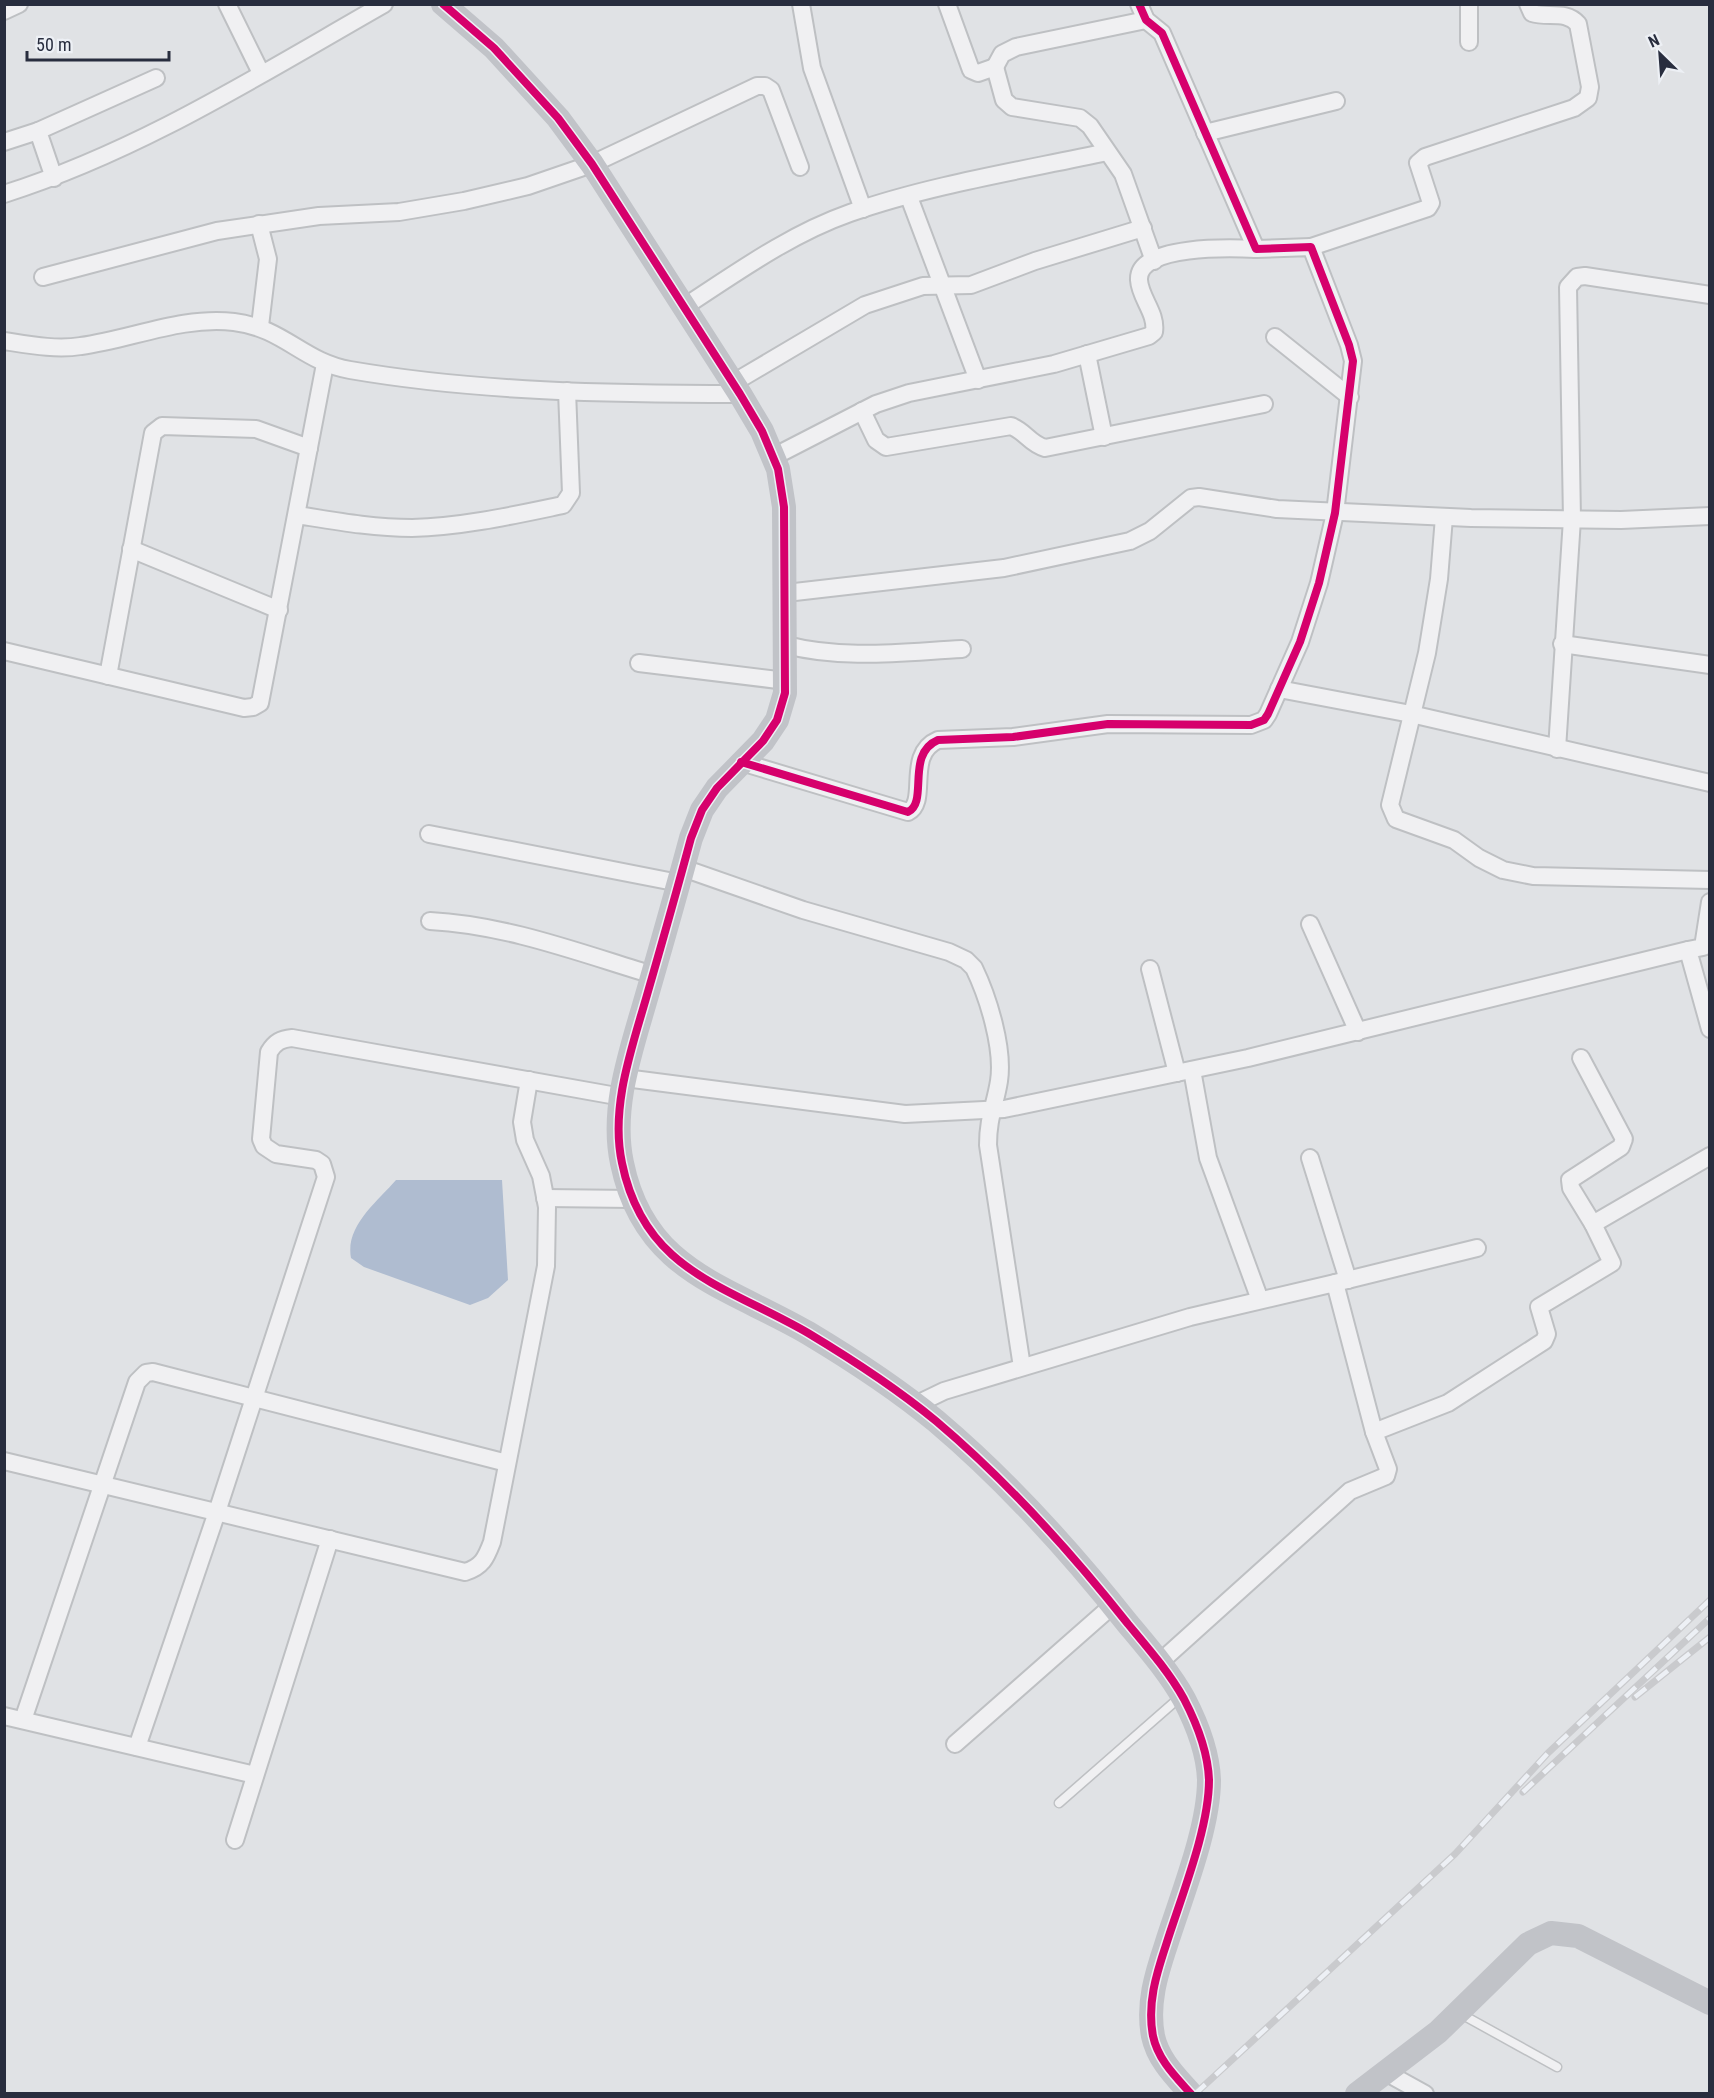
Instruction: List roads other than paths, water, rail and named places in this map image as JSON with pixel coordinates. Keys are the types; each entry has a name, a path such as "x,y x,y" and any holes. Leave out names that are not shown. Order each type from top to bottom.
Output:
{"street":[{"path":"4,11 19,4"},
{"path":"227,4 261,73"},
{"path":"4,194 54,178 144,139 384,4"},
{"path":"443,4 494,48 523,77 558,117 592,164 736,388 762,431 778,469 784,507 786,681 777,720 763,741 717,788 702,810 681,876 623,1088 619,1128 621,1161 633,1199 649,1231 671,1256 696,1275 805,1332 875,1374 937,1422 1014,1495 1113,1605 1182,1696 1200,1730 1209,1780 1202,1828 1154,1984 1150,2011 1154,2040 1166,2066 1191,2094"},
{"path":"801,4 812,68 863,209"},
{"path":"946,4 971,70 978,73 995,67 1002,54 1016,46 1146,20"},
{"path":"1139,4 1146,20 1162,33 1256,249"},
{"path":"1469,4 1469,42"},
{"path":"773,457 862,411 909,393 978,380 1087,354 1149,336 1154,332 1154,321 1139,279 1141,271 1154,261 1185,249 1311,247 1428,208 1431,203 1430,196 1418,163 1425,156 1574,108 1588,98 1590,87 1578,24 1573,18 1565,15 1532,13 1528,4"},
{"path":"995,67 1004,100 1012,107 1080,118 1090,126 1128,184 1154,261"},
{"path":"4,142 38,131 156,78"},
{"path":"43,277 218,231 319,216 399,212 464,201 528,186 592,164 752,87 765,86 771,90 800,167"},
{"path":"1205,133 1336,101"},
{"path":"38,131 54,178"},
{"path":"684,307 814,228 863,209 1107,152"},
{"path":"909,197 978,380"},
{"path":"259,224 268,259 260,326"},
{"path":"4,341 53,348 81,346 198,321 231,322 260,326 286,339 325,364 351,370 478,386 622,394 736,388 865,305 923,286 971,285 1057,254 1143,228"},
{"path":"741,762 908,812 915,806 921,754 930,744 938,740 1013,737 1108,724 1251,725 1264,720 1303,632 1318,583 1335,513 1350,397 1353,362 1349,345 1311,247"},
{"path":"1557,749 1562,644 1572,519 1568,296 1571,281 1585,276 1710,296"},
{"path":"1275,337 1350,397"},
{"path":"1087,354 1104,437"},
{"path":"4,651 244,708 253,707 263,696 325,364"},
{"path":"297,515 376,526 412,528 449,525 563,504 569,500 571,493 567,391"},
{"path":"862,411 876,440 886,447 1011,426 1020,429 1037,446 1045,448 1264,404"},
{"path":"108,676 151,439 157,429 162,426 256,429 309,447"},
{"path":"786,593 1004,568 1130,541 1150,531 1191,498 1199,497 1277,509 1335,513 1572,519 1710,516"},
{"path":"1444,517 1434,617 1390,805 1396,819 1454,840 1479,858 1503,870 1533,876 1710,880"},
{"path":"131,549 279,610"},
{"path":"1562,644 1710,665"},
{"path":"786,645 809,651 844,655 962,649"},
{"path":"639,663 786,681"},
{"path":"1279,689 1411,714 1710,783"},
{"path":"429,834 681,876 949,951 966,960 978,978 996,1037 1000,1062 999,1079 990,1111 988,1145 1022,1367"},
{"path":"1710,902 1700,948 1710,1029"},
{"path":"430,921 464,923 497,929 653,975"},
{"path":"1310,924 1358,1032"},
{"path":"137,1747 218,1512 326,1177 322,1164 316,1160 276,1154 264,1146 261,1139 269,1052 281,1039 292,1038 529,1080 905,1114 990,1111 1185,1072 1700,948"},
{"path":"1150,969 1185,1072 1208,1158 1260,1300"},
{"path":"1374,1432 1448,1403 1544,1341 1546,1334 1539,1307 1612,1263 1593,1224 1571,1188 1570,1180 1621,1147 1624,1139 1581,1058"},
{"path":"4,1461 465,1572 478,1568 486,1558 492,1542 546,1266 545,1198 541,1176 523,1131 522,1122 529,1080"},
{"path":"1593,1224 1710,1156"},
{"path":"1159,1663 1350,1491 1386,1476 1388,1469 1374,1432 1341,1281 1310,1158"},
{"path":"545,1198 633,1199"},
{"path":"915,1405 944,1391 1190,1317 1477,1248"},
{"path":"23,1720 137,1382 146,1373 153,1372 507,1463"},
{"path":"235,1840 330,1539"},
{"path":"955,1744 1113,1605"},
{"path":"4,1716 255,1775"},
{"path":"1357,2094 1438,2032 1528,1944 1551,1933 1578,1936 1709,2001"},
{"path":"1387,2073 1425,2094"}],"lane":[{"path":"1059,1803 1182,1696"},
{"path":"1458,2012 1557,2067"}],"water":[{"path":"396,1180 502,1180 508,1280 488,1298 470,1305 364,1267 351,1258 350,1246 358,1225 364,1215"}],"railway":[{"path":"1195,2094 1455,1854 1548,1753 1710,1600"},
{"path":"1523,1792 1710,1618"},
{"path":"1635,1697 1710,1637"}]}
